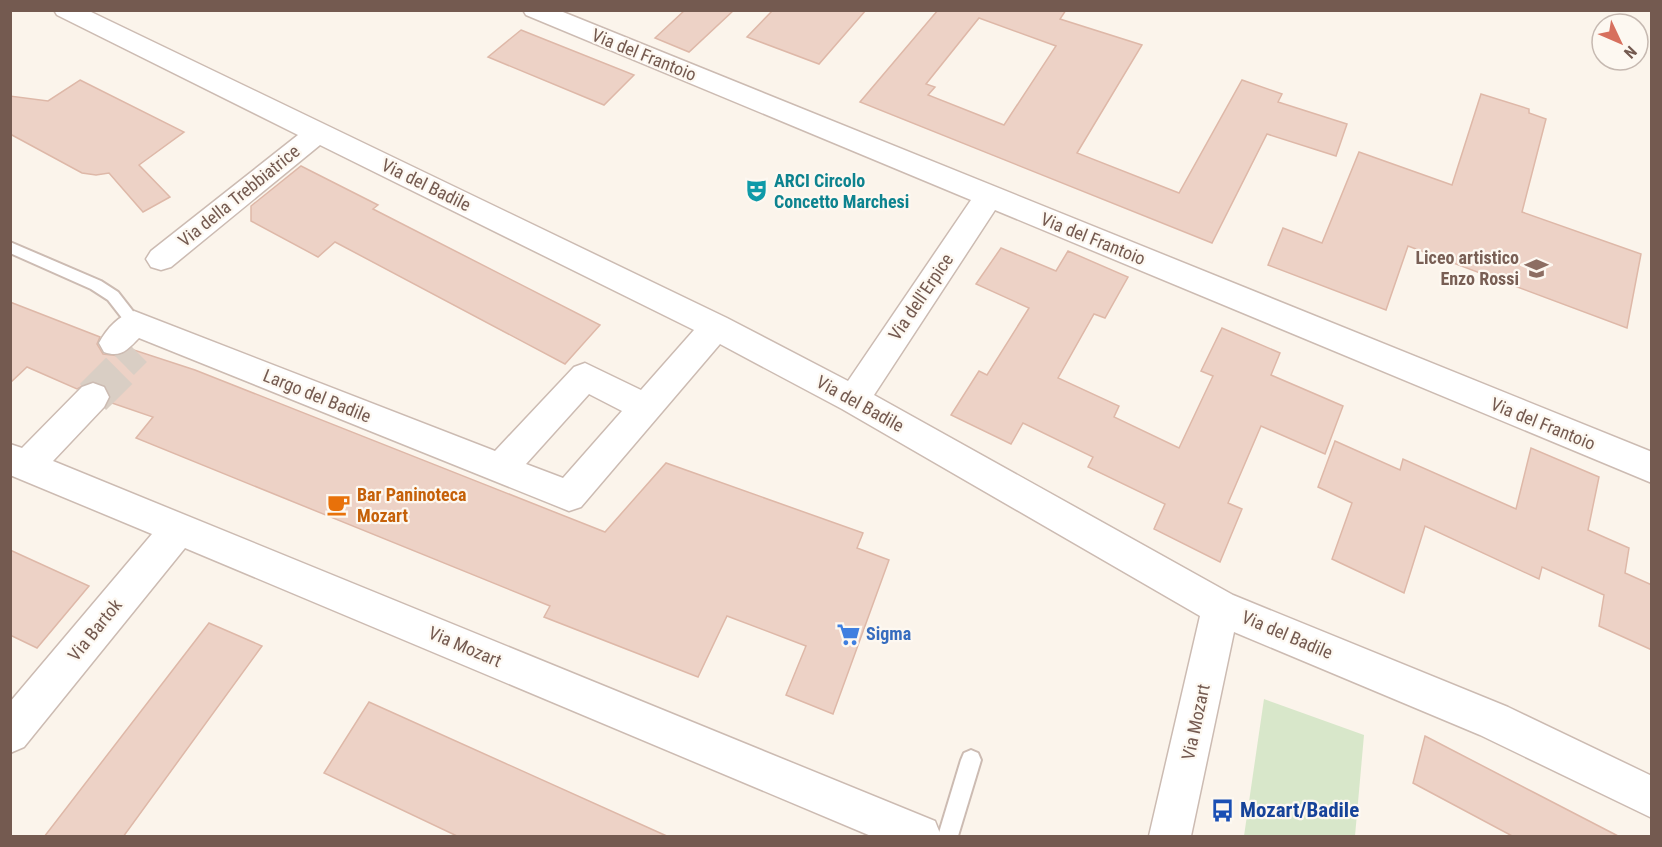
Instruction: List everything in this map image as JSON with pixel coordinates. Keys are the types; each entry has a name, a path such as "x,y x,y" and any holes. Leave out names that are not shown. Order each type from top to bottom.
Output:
{"street":[{"name":"Via del Badile","path":"66,10 716,327 853,399 1220,608 1494,721 1652,798"},
{"name":"Via del Frantoio","path":"535,10 1652,468"},
{"name":"Via della Trebbiatrice","path":"161,259 318,133"},
{"name":"Via dell'Erpice","path":"853,399 989,196"},
{"name":"Largo del Badile","path":"136,338 501,468 569,496 716,327"},
{"path":"501,468 585,376 646,408"},
{"path":"16,459 83,392"},
{"name":"Via Mozart","path":"16,459 920,837"},
{"name":"Via Bartok","path":"10,733 179,528"},
{"name":"Via Mozart","path":"1170,837 1220,608"}],"lane":[{"path":"10,247 96,285 113,296 136,338"},
{"path":"948,837 971,759"}],"green space":[{"path":"1264,699 1364,735 1355,836 1244,836"}],"building":[{"path":"685,10 734,10 689,52 655,38"},
{"path":"773,10 866,10 819,64 747,37"},
{"path":"938,10 1066,10 1060,19 1142,45 1077,153 1179,193 1242,80 1282,94 1278,102 1347,124 1336,156 1267,134 1212,243 860,102","holes":["979,18 1056,46 1004,125 928,95 935,87 926,84"]},
{"path":"521,30 634,75 604,105 488,57"},
{"path":"80,80 184,132 139,165 170,197 143,212 109,173 96,175 82,173 10,134 10,96 48,101"},
{"path":"1481,94 1529,109 1529,113 1546,119 1522,212 1641,254 1627,328 1408,246 1386,310 1268,265 1283,228 1322,243 1359,152 1452,185"},
{"path":"301,166 378,205 373,209 600,325 565,364 335,242 318,257 251,221 251,206"},
{"path":"1001,248 1056,271 1068,251 1128,277 1105,318 1094,314 1058,378 1119,406 1114,417 1179,448 1213,376 1201,371 1222,328 1280,353 1271,375 1343,406 1325,454 1261,426 1228,503 1242,509 1220,562 1154,529 1165,504 1088,467 1093,457 1023,423 1011,444 951,415 979,371 987,375 1029,308 976,284"},
{"path":"10,302 100,337 97,344 103,354 120,356 131,349 195,370 605,532 666,463 863,533 857,548 889,560 833,714 786,695 806,646 727,616 698,677 544,617 550,606 136,438 153,417 109,402 111,396 105,385 92,381 77,389 27,367 10,383"},
{"path":"1335,441 1400,470 1403,459 1516,509 1531,448 1599,477 1588,530 1629,548 1625,573 1652,585 1652,650 1599,626 1604,595 1542,567 1539,579 1425,526 1404,593 1332,559 1352,503 1318,487"},
{"path":"10,550 89,586 37,648 10,635"},
{"path":"209,623 262,646 123,837 44,837"},
{"path":"369,702 669,837 459,837 324,773"},
{"path":"1425,736 1620,837 1514,837 1413,783"}],"tunnel":[{"path":"124,365 137,352"},
{"path":"93,397 126,364"}],"place":[{"name":"ARCI Circolo Concetto Marchesi","path":"756,191"},
{"name":"Liceo artistico Enzo Rossi","path":"1537,268"},
{"name":"Bar Paninoteca Mozart","path":"339,505"},
{"name":"Sigma","path":"848,634"},
{"name":"Mozart/Badile","path":"1222,810"}]}
